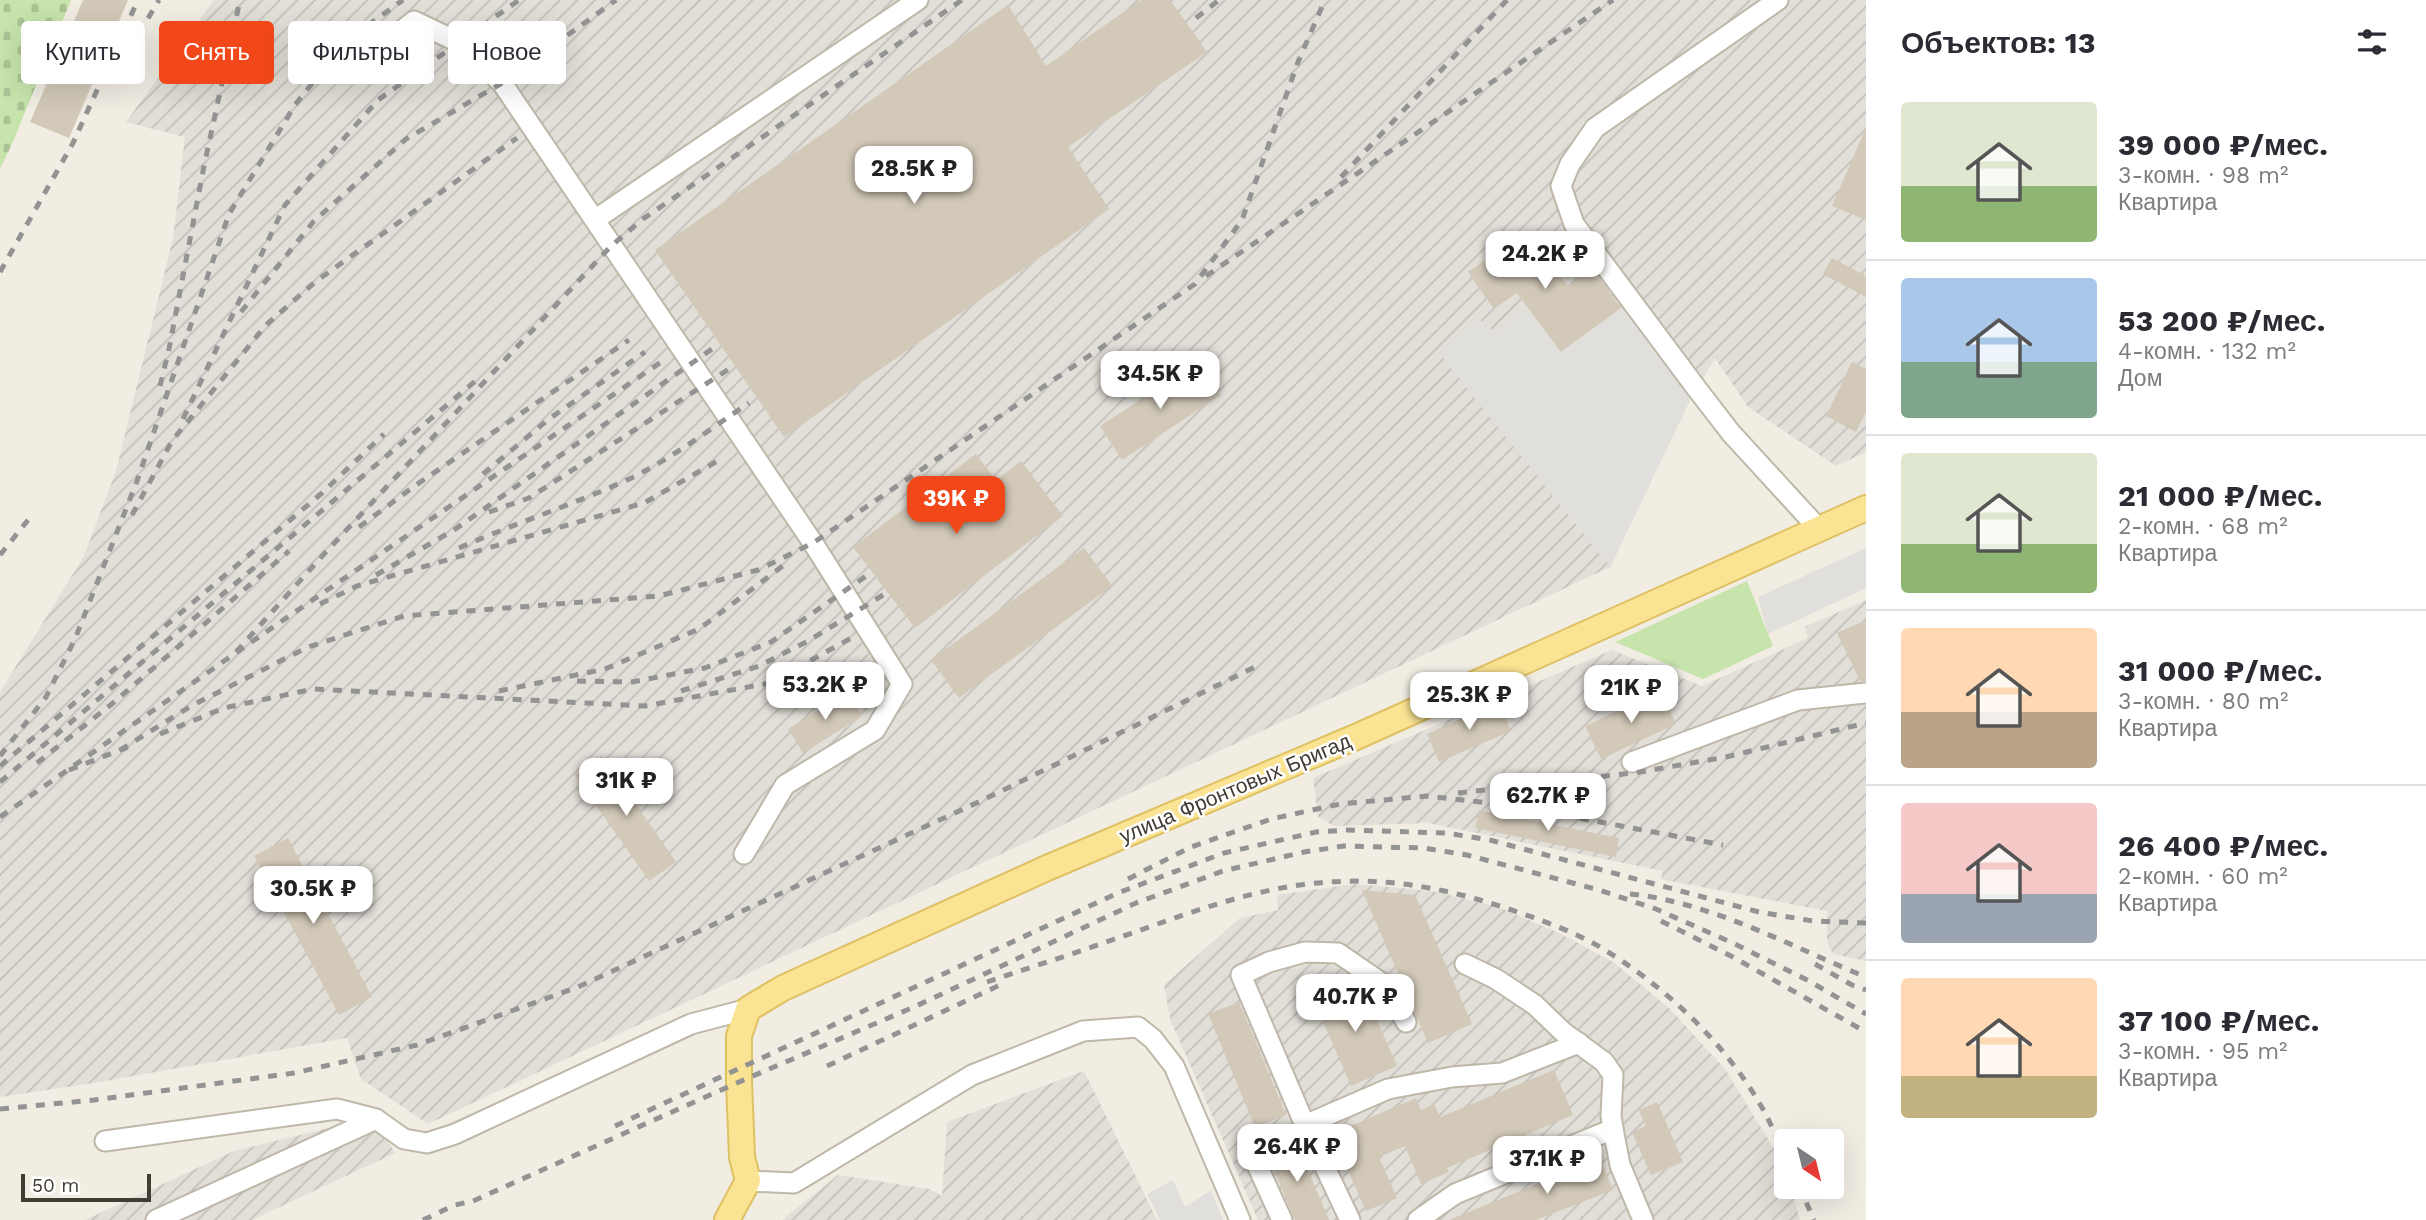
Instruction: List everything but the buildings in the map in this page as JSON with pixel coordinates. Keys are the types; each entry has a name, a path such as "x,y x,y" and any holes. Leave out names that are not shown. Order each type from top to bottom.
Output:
{"main road":[{"name":"улица Фронтовых Бригад","path":"748,1009 783,988 1047,868 1358,736 1866,508"},
{"path":"727,1220 748,1181 739,1109 739,1036 748,1009"}],"street":[{"path":"596,219 918,0"},
{"path":"1777,0 1595,128 1570,164 1562,186 1574,224 1697,389 1731,433 1819,529"},
{"path":"434,31 458,42 502,83 813,543 902,684 875,730 785,785 744,854"},
{"path":"1632,762 1798,700 1866,693"},
{"path":"1350,1220 1305,1125 1241,975 1269,962 1305,952 1338,953 1389,988 1406,1022"},
{"path":"1465,964 1506,985 1535,1005 1563,1032 1604,1062 1613,1075 1613,1129 1620,1165 1643,1220"},
{"path":"105,1141 337,1109 376,1119 404,1139 426,1143 454,1133 691,1024 748,1009"},
{"path":"748,1181 794,1183 972,1075 1083,1031 1138,1027 1153,1039 1174,1066 1240,1220"},
{"path":"1305,1125 1388,1090 1438,1079 1502,1073 1579,1043"},
{"path":"156,1220 376,1119"},
{"path":"1418,1220 1455,1194 1613,1129"},
{"path":"1257,1165 1282,1220"}],"shaded area":[{"path":"214,0 1866,0 1866,452 1836,466 1748,407 1715,358 1690,400 1610,567 428,1124 361,1079 347,1038 0,1097 0,692 84,556 116,471 173,238 185,137 126,122 159,76 159,84 274,84 274,21 199,21"},
{"path":"1623,306 1690,400 1610,567 1437,351 1480,319 1494,333 1528,307 1561,352"},
{"path":"1866,548 1866,588 1768,634 1758,597"},
{"path":"1866,600 1866,961 1833,954 1827,942 1827,911 1661,879 1663,871 1428,823 1334,826 1318,817 1313,778 1612,650 1702,686 1808,638 1805,627"},
{"path":"1355,884 1432,891 1498,907 1559,933 1613,962 1670,1009 1725,1069 1774,1149 1774,1199 1794,1199 1800,1220 1258,1220 1170,1019 1164,985 1240,918 1278,910 1277,895"},
{"path":"1084,1071 1157,1220 782,1220 838,1175 929,1189 942,1196 947,1122"},
{"path":"341,1125 383,1133 395,1153 252,1220 85,1220 234,1151"},
{"path":"1173,1180 1185,1207 1211,1190 1223,1220 1160,1220 1147,1194"}],"green space":[{"path":"0,0 71,0 62,21 21,21 21,84 37,84 0,169"},
{"path":"1747,581 1773,646 1703,679 1615,642"}],"railway":[{"path":"0,272 73,143 138,0"},
{"path":"145,23 159,0"},
{"path":"160,386 240,0"},
{"path":"0,756 46,697 75,639 137,481 229,214 295,105 346,41 403,0"},
{"path":"183,419 285,205 378,100 519,0"},
{"path":"241,312 314,221 406,139 502,83 616,0"},
{"path":"236,652 611,246 643,219 962,0"},
{"path":"1196,18 1219,0"},
{"path":"120,750 191,706 308,647 404,616 659,596 758,570 813,543 1195,284 1242,220 1298,62 1325,0"},
{"path":"1341,177 1507,0"},
{"path":"1206,276 1613,0"},
{"path":"132,515 172,441 266,325 315,282 517,138"},
{"path":"359,527 629,340"},
{"path":"376,575 454,530 712,349"},
{"path":"483,474 549,419 645,352"},
{"path":"0,817 664,360"},
{"path":"489,512 529,498 729,369"},
{"path":"0,782 479,378"},
{"path":"459,548 635,476 749,403"},
{"path":"0,766 322,493 384,434"},
{"path":"320,604 357,586 644,503 721,459"},
{"path":"0,555 28,520"},
{"path":"37,763 113,703 289,551"},
{"path":"499,691 605,669 699,629 788,562"},
{"path":"577,681 632,682 705,668 771,642 872,572"},
{"path":"681,691 759,666 808,641 888,592"},
{"path":"160,734 224,708 313,689 645,706 770,683 853,637"},
{"path":"0,1109 94,1100 294,1073 417,1045 578,987 985,799 1259,665"},
{"path":"1458,793 1640,772 1726,757 1866,723"},
{"path":"69,770 128,747"},
{"path":"1128,879 1191,847 1271,819 1340,804 1427,796 1514,806 1723,845"},
{"path":"615,1126 1118,893 1224,853 1316,832 1347,830 1446,833 1490,840 1759,912 1813,921 1866,923"},
{"path":"423,1220 455,1205 473,1201 914,1007 1136,903 1223,871 1304,852 1344,846 1424,848 1467,855 1599,890 1656,909 1735,944 1809,981 1866,1014"},
{"path":"987,982 1252,894 1300,885 1353,881 1428,888 1478,899 1568,931 1628,965 1674,1001 1714,1042 1749,1087 1774,1132"},
{"path":"1630,894 1691,906 1721,916 1866,977"},
{"path":"1661,921 1731,956 1866,1032"},
{"path":"1815,964 1866,990"},
{"path":"827,1066 1000,985"},
{"path":"1805,1199 1814,1220"}]}
